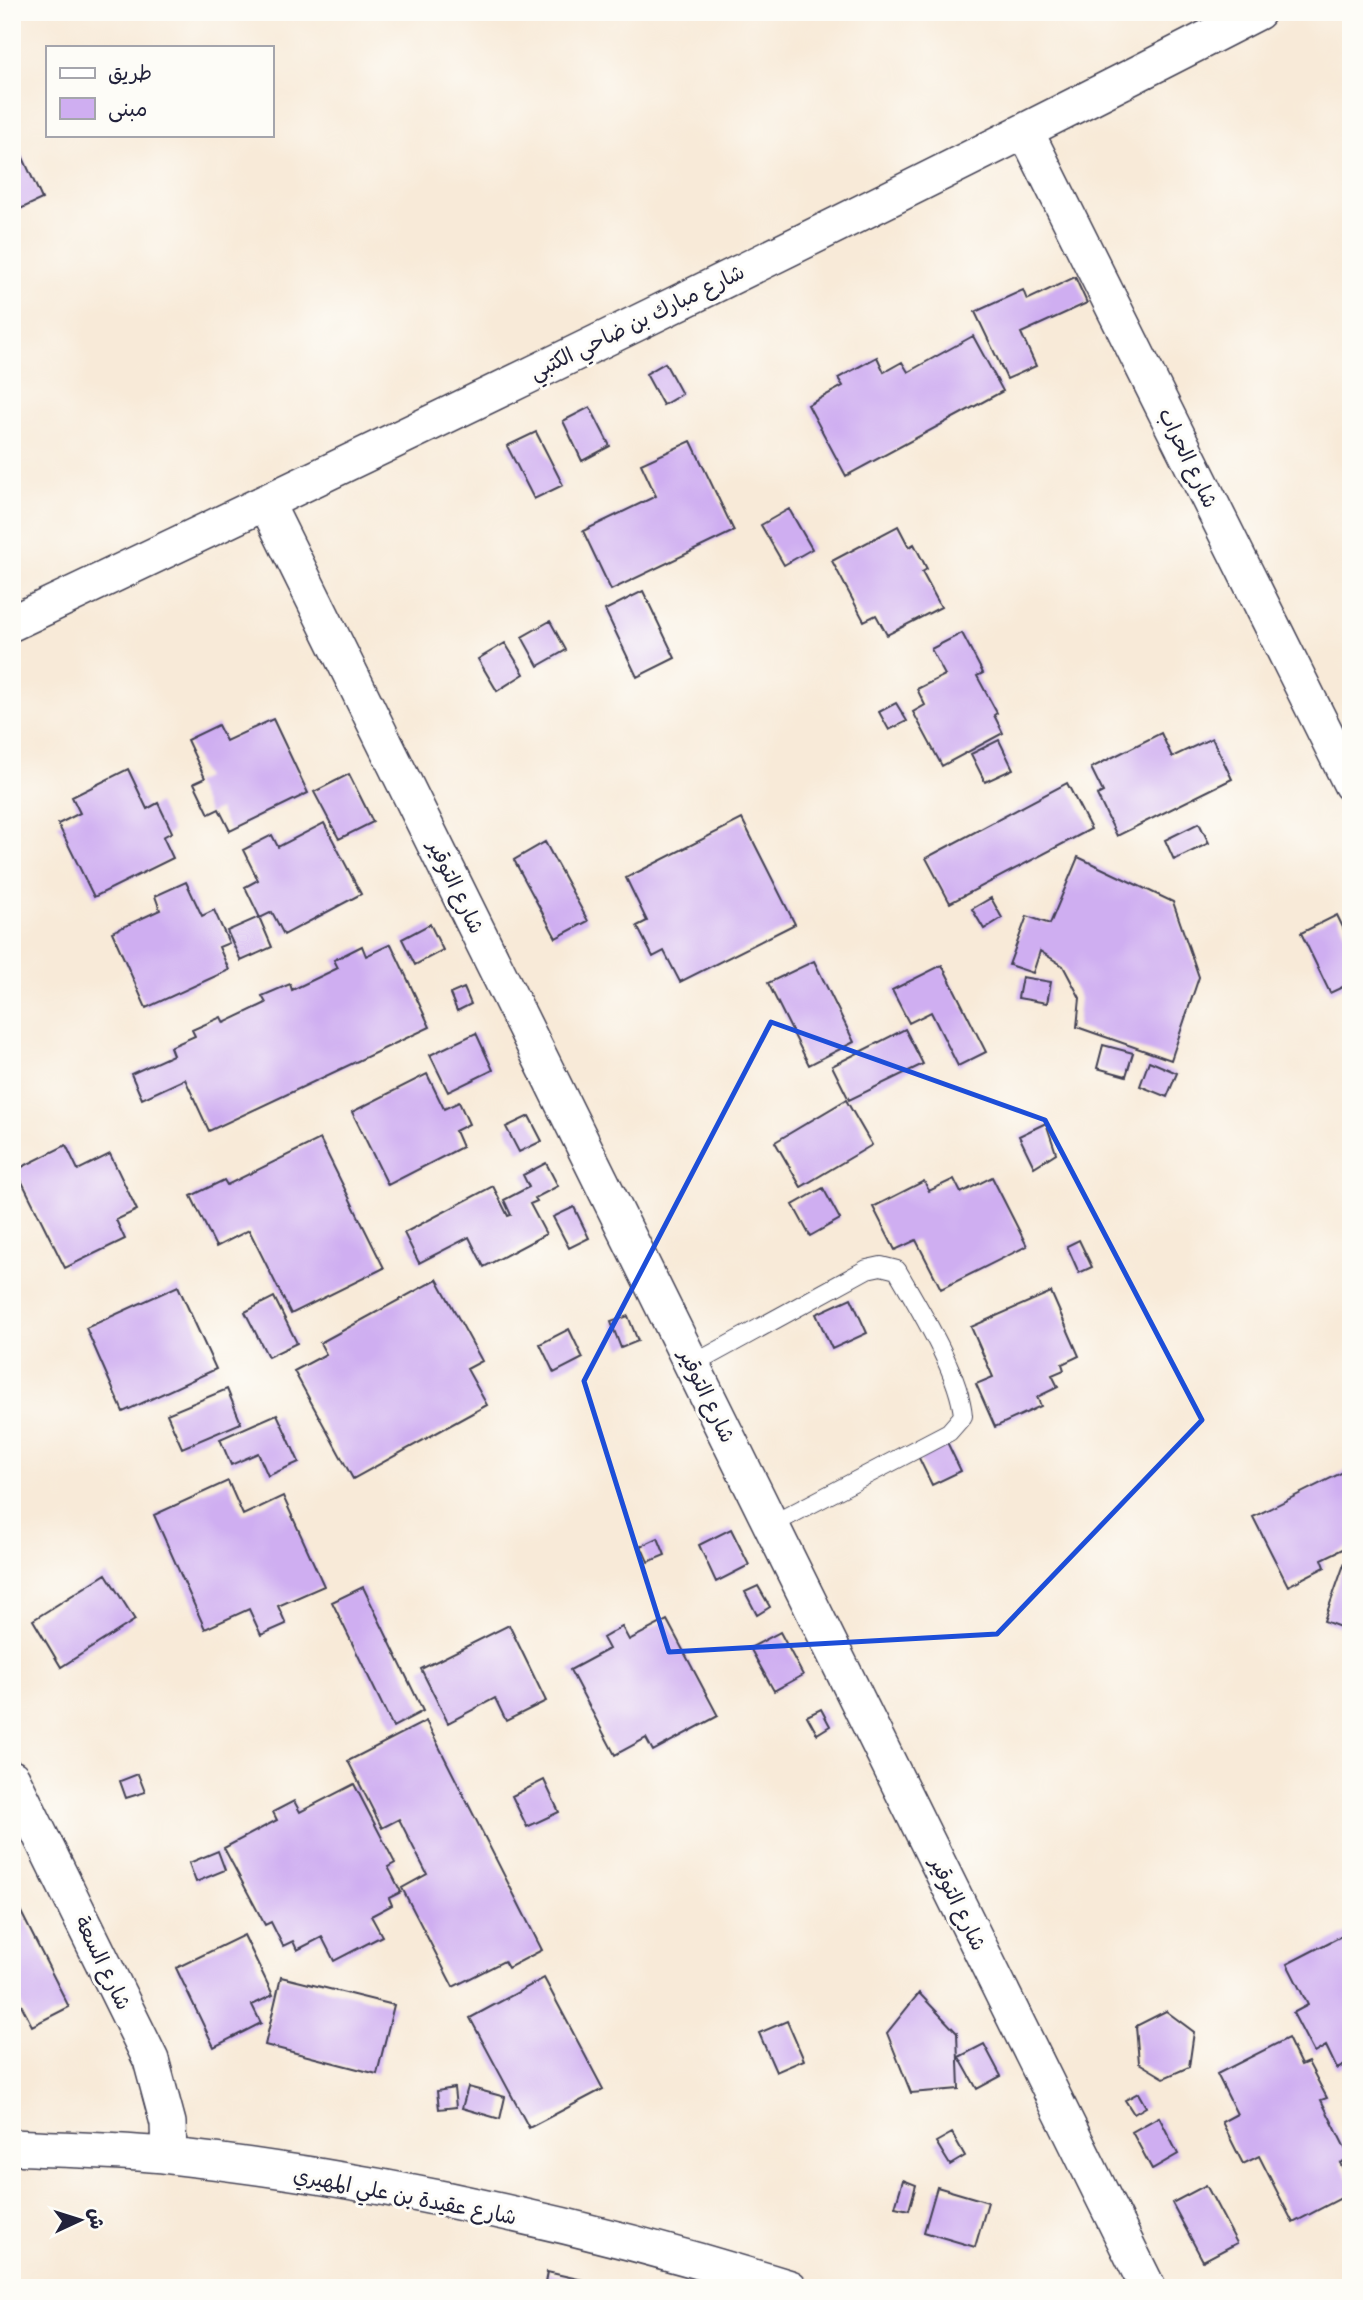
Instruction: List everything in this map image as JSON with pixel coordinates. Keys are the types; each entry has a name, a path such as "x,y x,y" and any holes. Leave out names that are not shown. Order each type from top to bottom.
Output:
{"street":[{"name":"شارع مبارك بن ضاحي الكتبي","path":"12,623 266,503 1026,132 1258,12"},
{"name":"شارع الحراب","path":"1026,132 1351,784"},
{"name":"شارع التوقير","path":"266,503 1148,2288"},
{"name":"شارع السعة","path":"12,1778 151,2060 168,2123 169,2155"},
{"name":"شارع عقيدة بن علي المهيري","path":"12,2147 169,2155 400,2190 671,2251 790,2288"}],"lane":[{"path":"692,1365 867,1269 881,1266 897,1270 926,1321 962,1401 963,1416 949,1432 771,1525"}],"highlighted area":[{"path":"771,1022 1045,1120 1202,1420 997,1634 669,1652 584,1381"}],"building":[{"path":"20,151 42,199 18,210 12,198 12,154"},
{"path":"1075,277 1087,303 1021,333 1036,366 1007,379 975,312 1023,290 1027,300"},
{"path":"973,336 1003,391 846,476 808,405 843,386 838,378 877,357 884,372 902,362 908,372"},
{"path":"665,363 682,394 663,405 646,374"},
{"path":"590,407 610,446 582,461 563,421"},
{"path":"536,432 563,485 534,499 507,446"},
{"path":"691,441 734,531 611,590 583,531 656,496 641,464"},
{"path":"789,509 812,549 784,565 761,525"},
{"path":"898,526 909,547 914,544 927,569 922,572 941,607 887,635 876,615 864,621 832,561"},
{"path":"643,591 675,658 637,677 605,610"},
{"path":"550,621 566,650 538,666 522,637"},
{"path":"962,633 983,673 977,676 997,713 994,715 1003,733 942,766 913,712 925,705 917,689 945,675 931,649"},
{"path":"505,643 524,674 497,691 478,659"},
{"path":"896,703 907,721 889,730 879,712"},
{"path":"273,719 308,793 230,831 219,809 209,814 194,783 205,778 187,740 218,725 226,741"},
{"path":"1161,733 1172,757 1212,738 1232,779 1117,836 1097,795 1103,792 1091,768"},
{"path":"999,740 1013,769 985,782 971,754"},
{"path":"128,769 147,809 158,803 172,832 163,837 173,858 94,897 58,824 80,813 72,797"},
{"path":"349,774 373,822 339,839 314,792"},
{"path":"1067,783 1091,829 950,903 926,858"},
{"path":"742,819 795,924 680,982 664,951 653,957 637,926 647,921 626,878"},
{"path":"324,823 361,894 284,935 272,912 260,918 245,887 258,880 243,850 272,835 278,847"},
{"path":"1199,823 1209,843 1174,860 1165,840"},
{"path":"545,842 588,921 556,938 514,860"},
{"path":"1078,857 1173,902 1199,977 1171,1060 1077,1027 1080,998 1063,966 1040,951 1033,973 1009,965 1027,916 1050,924"},
{"path":"186,882 202,916 214,910 229,943 219,947 229,970 146,1008 112,932 160,910 155,896"},
{"path":"991,898 1002,918 984,929 972,909"},
{"path":"1337,915 1351,944 1351,983 1330,993 1301,933"},
{"path":"259,917 272,947 241,961 227,931"},
{"path":"430,924 443,950 415,965 402,939"},
{"path":"391,944 430,1027 209,1131 185,1079 142,1099 131,1074 173,1055 170,1047 195,1036 192,1030 221,1017 224,1023 266,1003 262,996 290,984 292,990 338,968 334,960 362,946 366,956"},
{"path":"814,961 854,1042 809,1065 768,983"},
{"path":"942,965 986,1052 958,1066 931,1012 909,1023 892,990"},
{"path":"1022,977 1051,982 1047,1003 1018,998"},
{"path":"464,988 471,1004 457,1011 450,994"},
{"path":"905,1029 923,1064 849,1100 832,1066"},
{"path":"476,1033 493,1070 448,1092 430,1055"},
{"path":"1103,1045 1133,1053 1126,1076 1097,1068"},
{"path":"1149,1061 1177,1073 1167,1097 1140,1086"},
{"path":"427,1074 444,1109 459,1102 469,1124 455,1131 462,1147 388,1185 352,1112"},
{"path":"846,1100 872,1145 801,1187 775,1142"},
{"path":"529,1116 542,1141 519,1152 506,1127"},
{"path":"1046,1123 1056,1153 1034,1167 1019,1136"},
{"path":"320,1139 384,1268 291,1314 249,1230 216,1247 191,1196 224,1180 227,1185"},
{"path":"66,1145 78,1170 110,1154 137,1210 116,1220 125,1239 65,1268 16,1170"},
{"path":"546,1163 558,1186 535,1198 537,1201 530,1204 546,1234 484,1267 469,1237 419,1263 404,1233 493,1186 508,1216 511,1215 504,1200 529,1187 523,1175"},
{"path":"992,1177 1027,1246 941,1289 916,1240 895,1250 873,1207 924,1181 929,1191 954,1179 961,1193"},
{"path":"823,1188 840,1219 810,1236 793,1205"},
{"path":"574,1207 589,1238 569,1248 553,1217"},
{"path":"1079,1240 1092,1267 1079,1273 1067,1246"},
{"path":"437,1279 482,1361 467,1369 487,1405 353,1479 294,1371 326,1354 320,1343"},
{"path":"178,1286 216,1369 123,1412 86,1328"},
{"path":"1051,1292 1079,1356 1062,1364 1064,1370 1052,1375 1058,1387 1037,1397 1041,1406 995,1427 976,1384 993,1377 971,1327"},
{"path":"274,1297 297,1343 268,1357 245,1312"},
{"path":"851,1298 867,1333 832,1349 816,1314"},
{"path":"628,1316 638,1341 621,1348 611,1322"},
{"path":"569,1329 583,1358 554,1373 540,1344"},
{"path":"227,1389 241,1423 182,1448 167,1414"},
{"path":"277,1414 299,1462 268,1476 258,1453 231,1465 220,1439"},
{"path":"946,1440 961,1471 932,1485 917,1454"},
{"path":"1351,1468 1351,1545 1322,1559 1325,1567 1288,1586 1253,1517"},
{"path":"228,1481 243,1515 283,1496 324,1586 278,1606 286,1624 261,1635 249,1609 205,1629 154,1515"},
{"path":"731,1529 749,1565 716,1582 699,1545"},
{"path":"658,1538 665,1555 648,1562 641,1546"},
{"path":"1348,1553 1351,1554 1351,1631 1324,1621"},
{"path":"106,1574 135,1620 61,1667 33,1620"},
{"path":"758,1586 770,1607 757,1615 745,1592"},
{"path":"363,1587 423,1711 393,1727 332,1602"},
{"path":"667,1620 718,1716 653,1751 646,1738 615,1755 570,1670 609,1649 603,1638 622,1627 629,1640"},
{"path":"509,1625 546,1701 506,1721 495,1698 448,1723 421,1669"},
{"path":"780,1632 803,1675 774,1691 750,1648"},
{"path":"821,1709 830,1726 817,1734 807,1716"},
{"path":"426,1721 542,1950 508,1968 504,1961 453,1987 402,1888 427,1874 399,1819 382,1828 348,1761"},
{"path":"138,1774 145,1792 126,1798 120,1781"},
{"path":"544,1780 559,1812 527,1827 512,1796"},
{"path":"354,1784 395,1863 388,1867 401,1892 389,1898 392,1905 371,1916 382,1936 334,1961 322,1937 297,1950 293,1941 283,1946 271,1922 265,1925 224,1848 277,1820 273,1812 294,1801 300,1812"},
{"path":"218,1851 225,1870 196,1882 189,1863"},
{"path":"16,1902 69,2007 32,2026 12,1987 12,1903"},
{"path":"1351,1931 1351,2062 1337,2069 1326,2046 1314,2053 1293,2013 1308,2005 1287,1964"},
{"path":"244,1935 273,1995 252,2005 261,2023 214,2047 176,1968"},
{"path":"281,1977 394,2005 377,2074 265,2045"},
{"path":"544,1978 603,2089 529,2128 470,2018"},
{"path":"919,1993 957,2033 959,2089 911,2093 887,2033"},
{"path":"1166,2011 1194,2032 1189,2067 1164,2078 1139,2063 1136,2026"},
{"path":"787,2021 804,2060 776,2072 759,2033"},
{"path":"1288,2038 1301,2065 1308,2062 1327,2098 1321,2100 1350,2158 1340,2163 1351,2183 1351,2193 1293,2223 1259,2156 1243,2164 1222,2122 1237,2114 1217,2074"},
{"path":"984,2044 1001,2076 977,2089 959,2057"},
{"path":"468,2087 505,2097 500,2119 462,2108"},
{"path":"454,2088 456,2107 439,2109 437,2091"},
{"path":"1138,2093 1146,2107 1134,2114 1125,2100"},
{"path":"1159,2117 1178,2154 1152,2169 1132,2132"},
{"path":"952,2133 965,2156 950,2165 936,2142"},
{"path":"903,2180 916,2185 909,2210 895,2207"},
{"path":"1206,2185 1237,2243 1203,2261 1172,2203"},
{"path":"937,2187 988,2202 975,2247 924,2232"},
{"path":"547,2272 583,2280 581,2288 544,2288"}]}
